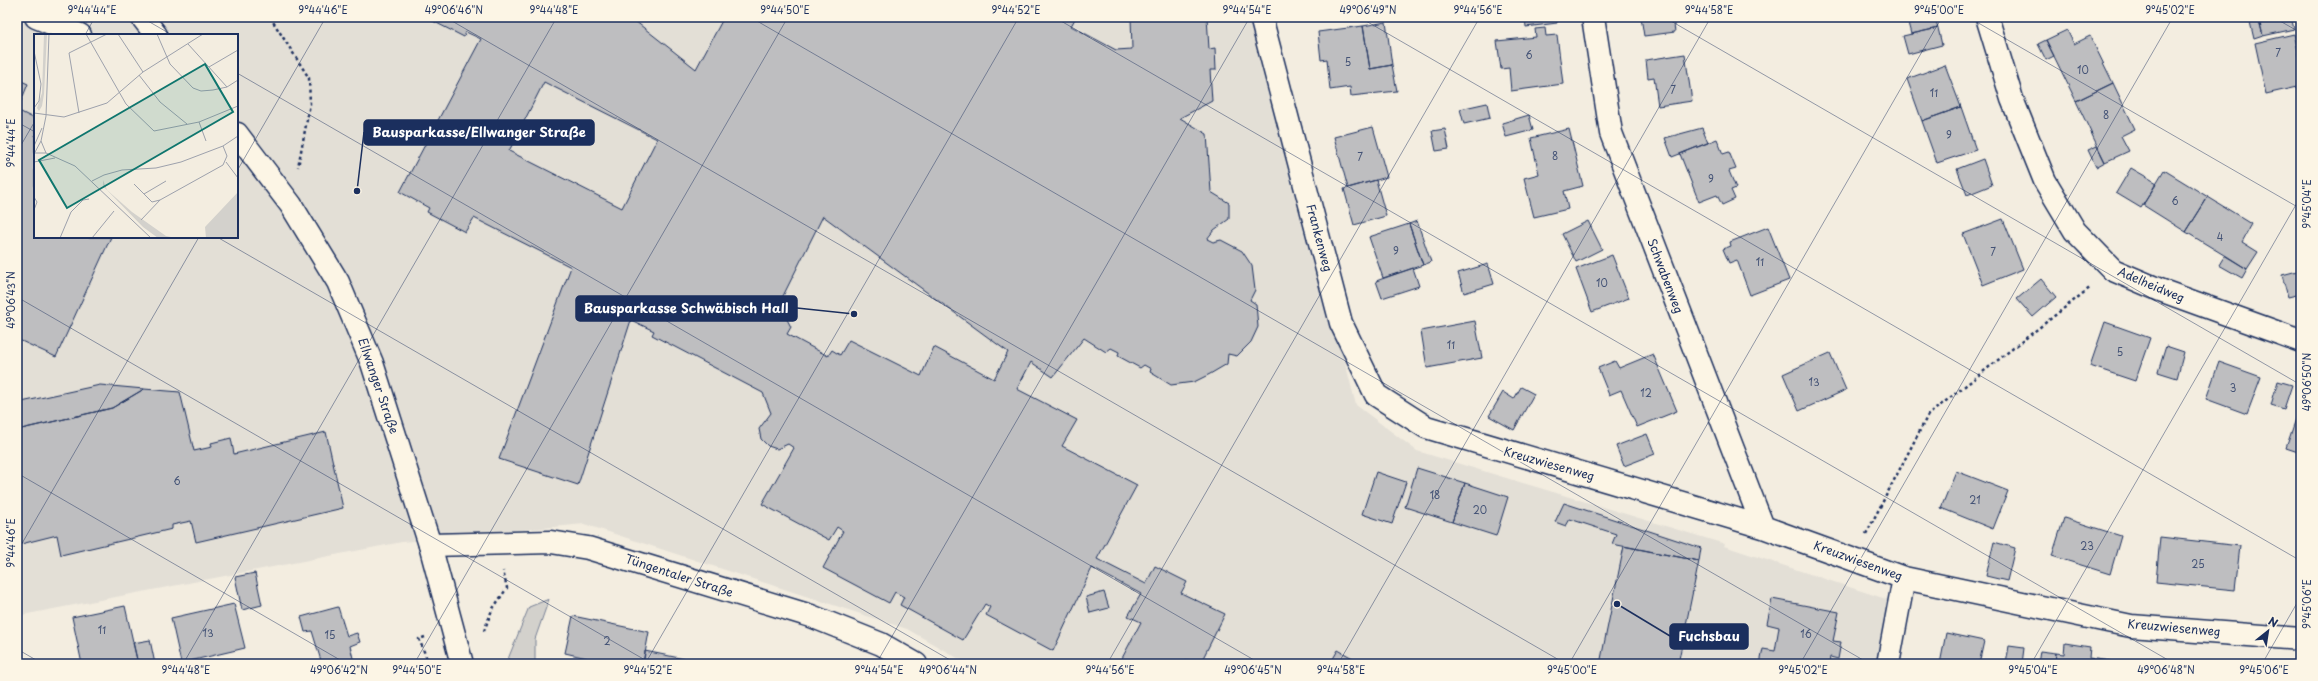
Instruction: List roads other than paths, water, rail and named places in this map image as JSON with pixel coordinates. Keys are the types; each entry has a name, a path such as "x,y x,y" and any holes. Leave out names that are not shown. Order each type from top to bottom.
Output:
{"street":[{"path":"36,17 78,34"},
{"path":"142,17 155,34"},
{"name":"Frankenweg","path":"1262,17 1341,323 1376,395 1426,427"},
{"name":"Schwabenweg","path":"1593,17 1611,133 1763,527"},
{"name":"Adelheidweg","path":"1987,17 2012,99 2045,181 2075,231 2113,270 2167,293 2301,341"},
{"name":"Ellwanger Straße","path":"238,135 292,205 338,282 372,363 430,545 462,664"},
{"name":"Kreuzwiesenweg","path":"1426,427 1763,527 1904,578 2131,626 2301,639"},
{"name":"Tüngentaler Straße","path":"430,545 496,542 551,542 614,555 812,616 881,644 916,664"},
{"path":"1888,664 1904,578"}],"place":[{"name":"Bausparkasse/Ellwanger Straße","path":"357,191"},
{"name":"Bausparkasse Schwäbisch Hall","path":"854,314"},
{"name":"Fuchsbau","path":"1617,604"}]}
